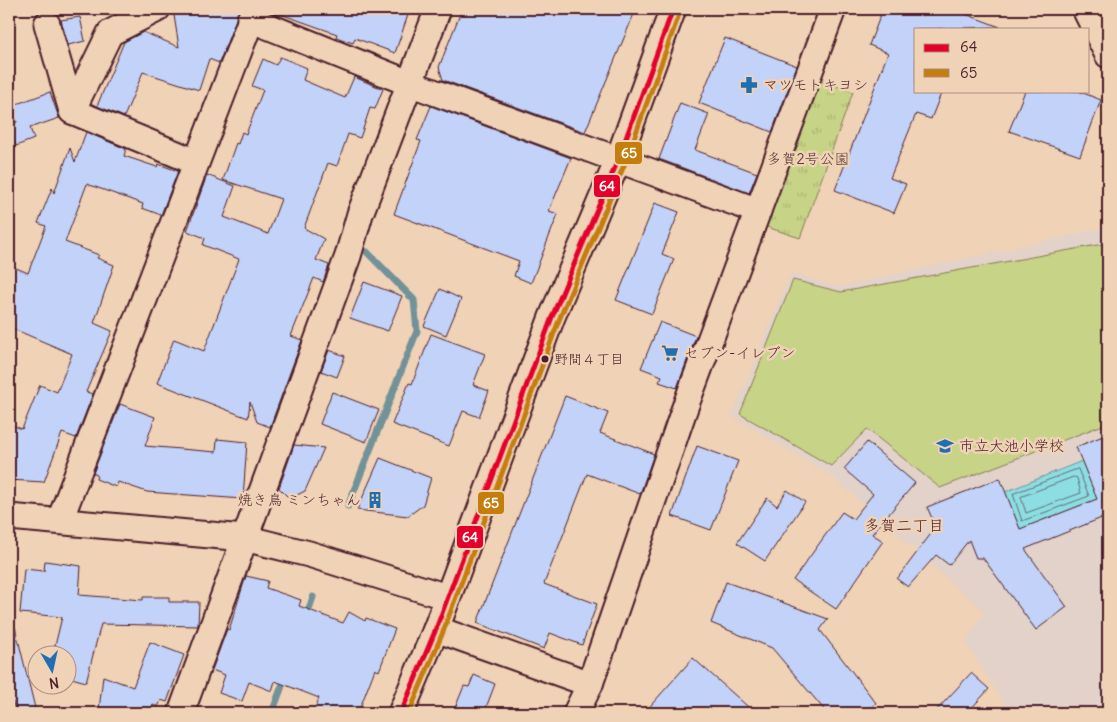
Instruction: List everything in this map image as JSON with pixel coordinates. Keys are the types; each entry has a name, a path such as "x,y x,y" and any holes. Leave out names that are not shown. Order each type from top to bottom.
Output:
{"street":[{"path":"72,112 110,33 157,9"},
{"path":"181,713 348,256 360,214 438,9"},
{"path":"401,713 436,629 552,317 618,160 673,9"},
{"path":"576,713 590,684 684,410 833,9"},
{"path":"1085,9 1108,54"},
{"path":"60,520 252,14 409,83 758,211"},
{"path":"47,24 72,112"},
{"path":"72,112 196,162"},
{"path":"9,517 60,520 244,538 309,554 447,597"},
{"path":"436,629 590,684"}],"shaded area":[{"name":"市立大池小学校","path":"1108,227 1108,709 1101,713 1010,713 966,642 984,611 833,477 732,416 791,273 838,287"}],"green space":[{"name":"多賀2号公園","path":"817,79 853,92 800,238 764,226"},
{"path":"1108,243 1108,423 940,488 867,429 831,466 740,414 793,280 841,292"}],"water":[{"path":"1082,461 1097,499 1020,529 1005,492"}],"building":[{"path":"173,9 240,9 219,63 209,59 199,90 143,72 124,117 97,106 124,42 143,32 179,47"},
{"path":"272,9 410,9 395,53 355,38 353,43 336,37 337,34 272,11"},
{"path":"462,9 636,9 585,132 443,80 439,67"},
{"path":"883,9 952,9 1000,27 914,28 914,92 942,92 931,119 916,114 890,178 906,184 894,213 835,190 888,53 869,45"},
{"path":"80,17 85,41 68,45 61,20"},
{"name":"マツモトキヨシ","path":"725,38 797,66 772,132 699,103"},
{"path":"280,57 307,68 303,80 345,98 354,77 383,89 375,109 370,108 360,138 348,134 337,166 328,163 304,228 324,239 316,260 329,265 323,282 314,278 291,336 302,340 270,427 257,422 250,402 248,418 157,383 174,339 204,351 239,259 203,245 205,238 187,231 207,175 235,186 224,217 268,234 281,199 223,180 236,143 238,144 242,132 246,134 263,90 252,86 263,59 276,65"},
{"path":"50,92 59,118 30,128 34,139 16,146 9,127 17,122 11,106"},
{"path":"1025,92 1081,92 1101,100 1080,156 1009,131"},
{"path":"680,103 709,114 695,150 757,173 749,193 659,159"},
{"path":"431,106 571,158 549,211 558,214 531,283 514,276 519,261 394,214 421,141 417,140"},
{"path":"86,132 126,149 124,156 157,167 158,164 178,171 161,215 142,208 143,204 87,184 65,242 99,255 97,258 114,265 94,323 112,331 86,392 93,394 76,438 62,433 44,482 9,480 9,424 22,429 40,385 57,392 72,354 9,327 9,265 28,273 46,226 38,223 52,188 54,193 70,148 75,162"},
{"path":"655,203 679,212 662,254 674,259 652,314 616,300"},
{"path":"364,282 402,296 388,331 350,318"},
{"path":"440,289 461,299 446,335 424,326"},
{"name":"セブン-イレブン","path":"660,322 696,336 677,388 659,382 662,376 641,368"},
{"path":"431,334 485,354 473,385 489,391 479,417 463,411 449,446 392,424 409,383 412,384"},
{"path":"329,350 345,356 337,377 321,371"},
{"path":"332,392 379,410 366,442 320,424"},
{"path":"565,396 608,413 600,433 654,454 640,494 587,474 544,584 597,604 582,645 550,633 544,649 477,623"},
{"path":"120,404 155,417 145,446 216,452 217,439 247,442 243,499 147,492 118,482 116,487 96,479 97,475 93,473"},
{"path":"1108,434 1108,525 1104,517 1025,549 1067,607 1036,630 983,558 976,558 969,540 949,565 936,555 908,587 897,579 936,527 927,507 1000,478 1020,529 1097,499 1076,447"},
{"path":"867,442 915,483 872,534 883,541 836,609 793,580 842,512 853,519 873,494 844,469"},
{"path":"294,445 324,448 305,491 295,496 287,496 279,488"},
{"path":"697,446 738,461 711,530 672,516"},
{"path":"380,458 431,478 423,505 408,516 357,510"},
{"path":"787,490 805,502 765,561 737,543 767,498 777,506"},
{"path":"45,561 81,566 79,595 143,600 143,597 169,597 169,602 199,602 198,626 101,624 86,682 78,680 78,644 55,644 62,617 20,613 24,569 44,571"},
{"path":"246,576 268,581 266,588 301,600 299,606 343,623 349,612 365,621 366,618 395,629 379,671 375,669 358,713 313,713 319,698 275,681 272,691 249,682 242,701 219,693 225,675 212,670 227,629 229,630"},
{"path":"726,582 828,619 820,630 876,703 864,713 827,713 772,648 711,623"},
{"path":"15,627 28,680 28,694 32,694 35,708 16,713 9,690 9,628"},
{"path":"150,642 184,655 167,702 161,700 158,707 153,705 150,713 108,713 99,710 103,676 133,687"},
{"path":"693,658 755,713 644,713"},
{"path":"971,673 989,689 967,713 934,713"},
{"path":"474,675 495,684 484,713 453,713 464,686 469,687"}],"waterway":[{"path":"348,506 417,331 414,300 367,252"},
{"path":"306,618 313,597"},
{"path":"272,713 286,675"}],"transit line":[{"name":"64","path":"401,713 436,629 552,317 618,160 673,9"},
{"name":"65","path":"409,713 443,632 559,320 625,163 680,12"}],"place":[{"name":"マツモトキヨシ","path":"749,85"},
{"name":"セブン-イレブン","path":"670,353"},
{"name":"野間４丁目","path":"545,359"},
{"name":"市立大池小学校","path":"945,446"},
{"name":"焼き鳥 ミンちゃん","path":"375,500"}],"district":[{"name":"多賀二丁目","path":"904,525"}]}
